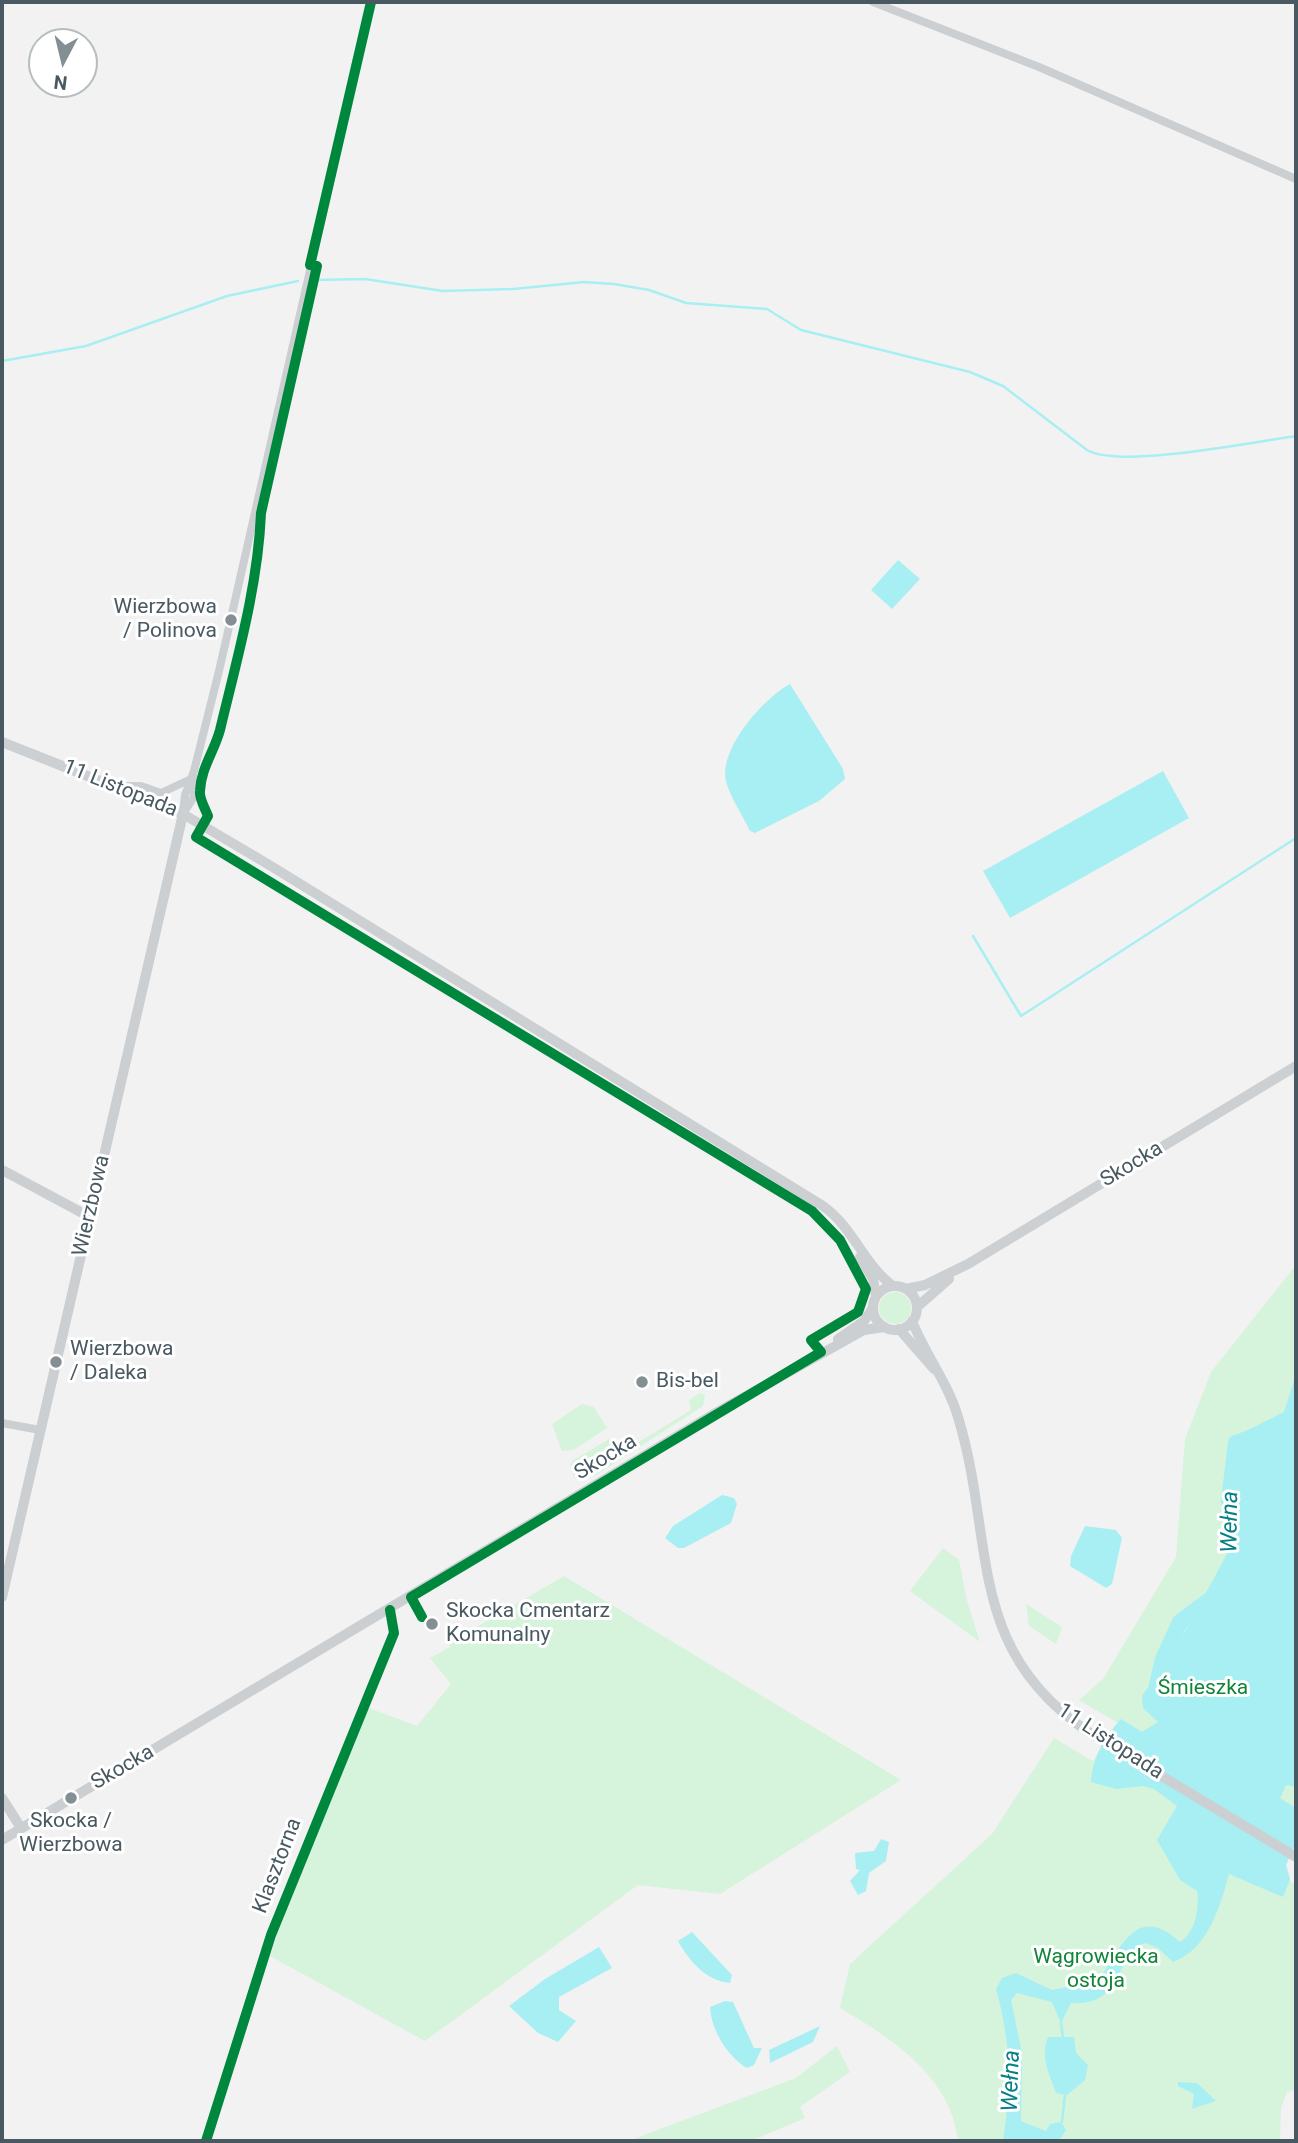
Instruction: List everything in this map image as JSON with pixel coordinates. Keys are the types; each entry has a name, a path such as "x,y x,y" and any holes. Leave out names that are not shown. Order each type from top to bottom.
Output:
{"main road":[{"name":"11 Listopada","path":"2,742 183,814 815,1200 840,1221 877,1271 892,1286"},
{"name":"Skocka","path":"917,1307 932,1290 968,1264 1296,1066"},
{"name":"11 Listopada","path":"840,1221 873,1279 876,1296"},
{"name":"Skocka","path":"906,1289 925,1285 968,1264"},
{"path":"892,1286 906,1289 917,1307 912,1321 899,1329 884,1327 878,1322 873,1308 876,1296 892,1286"},
{"name":"11 Listopada","path":"912,1321 931,1355 958,1416 973,1485 989,1587 1000,1626 1026,1676 1067,1718 1296,1857"},
{"name":"11 Listopada","path":"899,1329 936,1371"}],"street":[{"path":"183,814 194,796 193,775 371,2"},
{"path":"873,2 1039,67 1296,179"},
{"path":"115,786 141,786 161,793 193,775"},
{"name":"Wierzbowa","path":"2,1597 183,814"},
{"path":"2,1170 90,1217"},
{"name":"Skocka","path":"821,1352 864,1321 873,1308"},
{"name":"Skocka","path":"2,1840 821,1352 864,1330 884,1327"},
{"path":"2,1423 40,1430"},
{"path":"411,1597 422,1617"},
{"name":"Klasztorna","path":"206,2141 271,1935 394,1633 390,1610"},
{"path":"2,1798 21,1828"}],"green space":[{"name":"Wągrowiecka ostoja","path":"1296,1265 1296,1842 1278,1873 1296,1885 1296,2089 1287,2092 1281,2108 1280,2141 958,2141 953,2118 944,2097 916,2061 879,2032 840,2008 850,1964 992,1834 1054,1738 1093,1761 1118,1723 1079,1700 1103,1679 1176,1557 1185,1439 1211,1372"},
{"path":"895,1292 906,1297 911,1308 906,1319 895,1324 884,1319 879,1308 884,1297"},
{"path":"700,1393 705,1395 703,1406 596,1475 575,1479 570,1465 572,1461 609,1439 619,1454 691,1410 689,1400"},
{"path":"582,1404 594,1407 607,1428 574,1450 562,1451 552,1424"},
{"path":"943,1548 959,1560 967,1601 980,1642 910,1591"},
{"path":"564,1576 901,1780 720,1894 638,1885 425,2041 270,1956 303,1861 366,1707 417,1726 451,1684 430,1658 450,1647 449,1643"},
{"path":"1026,1604 1062,1627 1056,1644 1029,1626"},
{"path":"837,2046 850,2072 800,2107 805,2118 751,2141 628,2141 796,2078"}],"water":[{"path":"898,560 920,579 892,609 871,590"},
{"path":"790,684 843,769 845,779 819,801 755,833 750,831 726,781 729,754 736,739 756,712"},
{"path":"1163,771 1189,818 1010,918 983,871"},
{"name":"Śmieszka","path":"1296,1374 1296,1787 1286,1785 1280,1798 1296,1808 1296,1843 1286,1865 1290,1879 1283,1897 1229,1874 1211,1926 1185,1956 1173,1962 1158,1948 1145,1943 1127,1959 1110,1989 1089,2002 1071,2003 1061,2023 1052,2002 1017,1993 1011,2000 1022,2053 1021,2121 1046,2131 1050,2124 1061,2122 1066,2130 1059,2141 1003,2141 1009,2083 1005,2028 996,1989 1002,1978 1016,1973 1052,1990 1098,1981 1122,1944 1141,1928 1152,1927 1165,1931 1180,1942 1193,1926 1198,1905 1197,1891 1180,1880 1157,1840 1177,1806 1154,1789 1143,1786 1116,1789 1091,1782 1092,1773 1100,1748 1121,1719 1142,1732 1158,1722 1143,1708 1142,1696 1181,1639 1227,1554 1226,1524 1238,1435 1284,1412"},
{"path":"722,1495 734,1498 737,1504 731,1523 684,1548 678,1548 665,1538 673,1526"},
{"path":"1085,1526 1116,1530 1122,1538 1112,1584 1106,1588 1070,1566 1071,1556"},
{"path":"881,1839 889,1842 886,1861 869,1873 866,1891 858,1895 850,1881 860,1870 856,1869 855,1853 874,1851"},
{"path":"692,1932 732,1975 730,1983 706,1974 688,1956 678,1941"},
{"path":"599,1947 612,1968 559,1997 559,2010 576,2021 558,2042 538,2033 509,2006 545,1979"},
{"path":"725,2001 733,2002 754,2048 762,2048 754,2065 747,2068 727,2050 717,2034 711,2016 710,2007"},
{"path":"820,2026 813,2042 770,2063 769,2050"},
{"path":"1048,2037 1074,2037 1076,2053 1088,2065 1085,2080 1067,2095 1056,2093 1048,2072 1045,2051"},
{"path":"1178,2082 1197,2083 1216,2101 1192,2109 1194,2094 1178,2086"}],"waterway":[{"path":"312,280 365,279 443,291 513,289 584,282 649,290 686,303 767,309 801,330 970,372 1003,386 1087,450 1103,455 1156,456 1296,436"},
{"path":"2,361 86,346 227,296 298,281"},
{"path":"973,936 1021,1016 1296,838"},
{"name":"Wełna","path":"1231,1523 1229,1501 1236,1443 1255,1436"},
{"name":"Wełna","path":"1156,1689 1163,1659 1180,1622 1211,1599"},
{"path":"1061,2023 1063,2038"},
{"path":"1062,2122 1065,2094"}],"cycle path":[{"path":"371,2 310,265 317,266 261,513 256,568 246,622 220,730 201,783 200,797 208,816 196,837 812,1211 840,1240 866,1289 858,1312 811,1340 821,1352 411,1597 422,1617"},
{"path":"206,2141 271,1935 394,1633 390,1610"}],"place":[{"name":"Wierzbowa / Polinova","path":"231,620"},
{"name":"Wierzbowa / Daleka","path":"56,1362"},
{"name":"Bis-bel","path":"642,1382"},
{"name":"Skocka Cmentarz Komunalny","path":"432,1624"},
{"name":"Skocka / Wierzbowa","path":"71,1798"}]}
